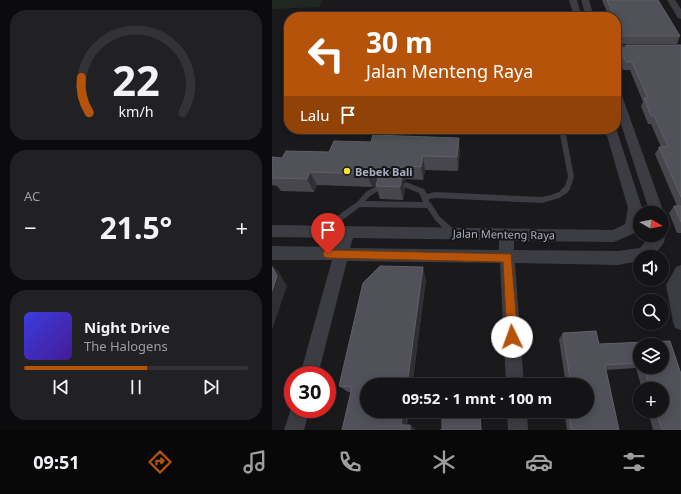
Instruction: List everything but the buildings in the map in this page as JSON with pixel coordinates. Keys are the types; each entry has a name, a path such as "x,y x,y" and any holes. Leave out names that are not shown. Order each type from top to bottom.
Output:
{"street":[{"path":"573,0 577,12"},
{"path":"585,0 589,12"},
{"path":"671,0 681,16"},
{"path":"621,48 652,48"},
{"path":"621,108 655,206"},
{"name":"Jalan Menteng Raya","path":"272,231 614,236 632,228 635,208 613,134"},
{"path":"311,366 347,232"},
{"path":"506,234 515,378"},
{"name":"Jalan Menteng Raya","path":"272,253 618,258 644,254 655,242"},
{"path":"680,272 674,285 681,322"},
{"path":"294,430 297,418"},
{"path":"517,418 518,430"}],"lane":[{"path":"425,197 435,195 542,200 551,199 566,190 570,185 571,177 563,134"},
{"path":"322,232 359,204 368,194 384,185"},
{"path":"406,186 422,191 437,218 453,233"},
{"path":"359,204 429,205"}],"shaded area":[{"path":"272,0 323,0 319,7 272,9"}],"place":[{"name":"Bebek Bali","path":"347,171"}],"route":[{"path":"328,254 508,257 512,337"}]}
